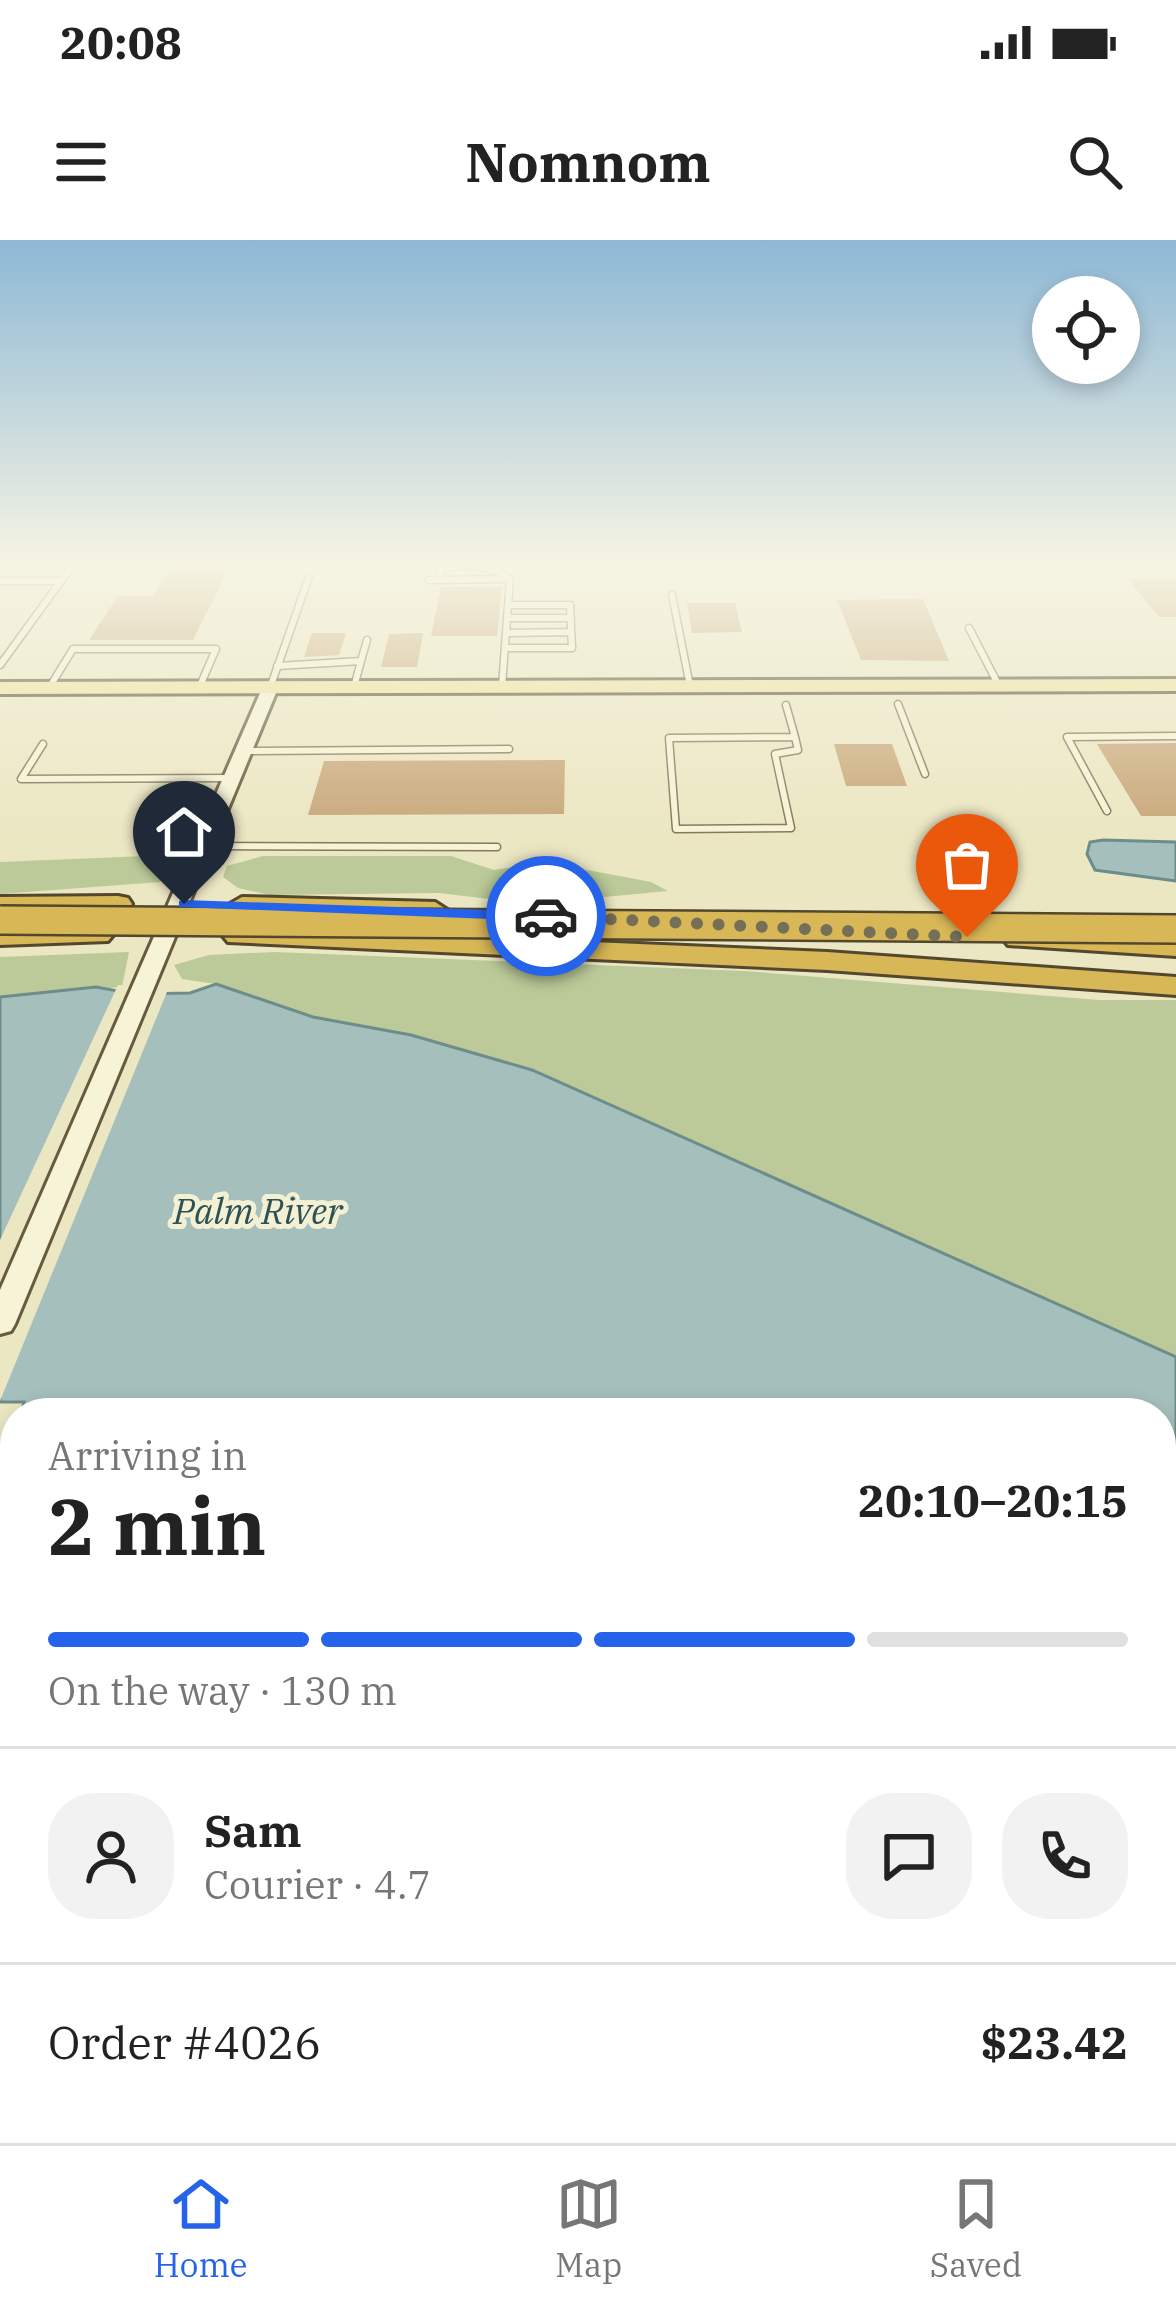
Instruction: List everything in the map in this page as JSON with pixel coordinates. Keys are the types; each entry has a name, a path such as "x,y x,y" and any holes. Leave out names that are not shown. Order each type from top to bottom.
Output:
{"highway":[{"path":"0,905 242,904 1176,944"},
{"path":"0,920 1176,929"},
{"path":"0,936 238,936 847,962 1176,986"}],"main road":[{"path":"0,706 267,697 750,696 1176,685"},
{"path":"0,688 199,688 267,697 354,688 690,686 786,705 1176,704"}],"street":[{"path":"0,1324 267,697"}],"lane":[{"path":"49,688 72,651"},
{"path":"199,688 215,651"},
{"path":"267,697 284,651"},
{"path":"354,688 365,651"},
{"path":"502,686 507,651"},
{"path":"683,651 690,686"},
{"path":"981,651 999,686"},
{"path":"278,667 362,662"},
{"path":"898,704 925,775"},
{"path":"786,705 795,737 798,750 775,754 790,829 676,829 669,738 795,737"},
{"path":"1107,811 1066,736 1176,736"},
{"path":"43,744 21,779 232,778"},
{"path":"244,751 509,749"},
{"path":"204,846 497,847"}],"green space":[{"path":"146,856 169,872 160,882 0,894 0,862"},
{"path":"263,856 451,856 494,870 545,862 651,882 668,891 531,904 439,893 269,895 238,888 223,877 227,866"},
{"path":"129,952 122,987 0,997 0,957"},
{"path":"275,952 745,971 1099,1000 1176,1000 1176,1357 532,1070 411,1035 313,1017 216,984 182,979 174,965 209,955"}],"water":[{"path":"1090,842 1176,842 1176,881 1095,870 1087,854"},
{"name":"Palm River","path":"216,984 313,1017 411,1035 532,1070 1176,1357 1176,1398 0,1398 0,997 96,987 134,994 190,993"}],"pier":[{"path":"118,985 169,987 1,1398 0,1240"}],"building":[{"path":"306,651 340,651 339,655 304,657"},
{"path":"385,651 420,651 417,667 381,667"},
{"path":"857,651 945,651 949,661 861,660"},
{"path":"1176,743 1176,816 1141,816 1097,744"},
{"path":"834,744 892,744 907,786 846,786"},
{"path":"565,760 564,814 308,815 324,761"}],"way so far":[{"path":"546,916 967,937"}],"route":[{"path":"184,904 546,916"}]}
